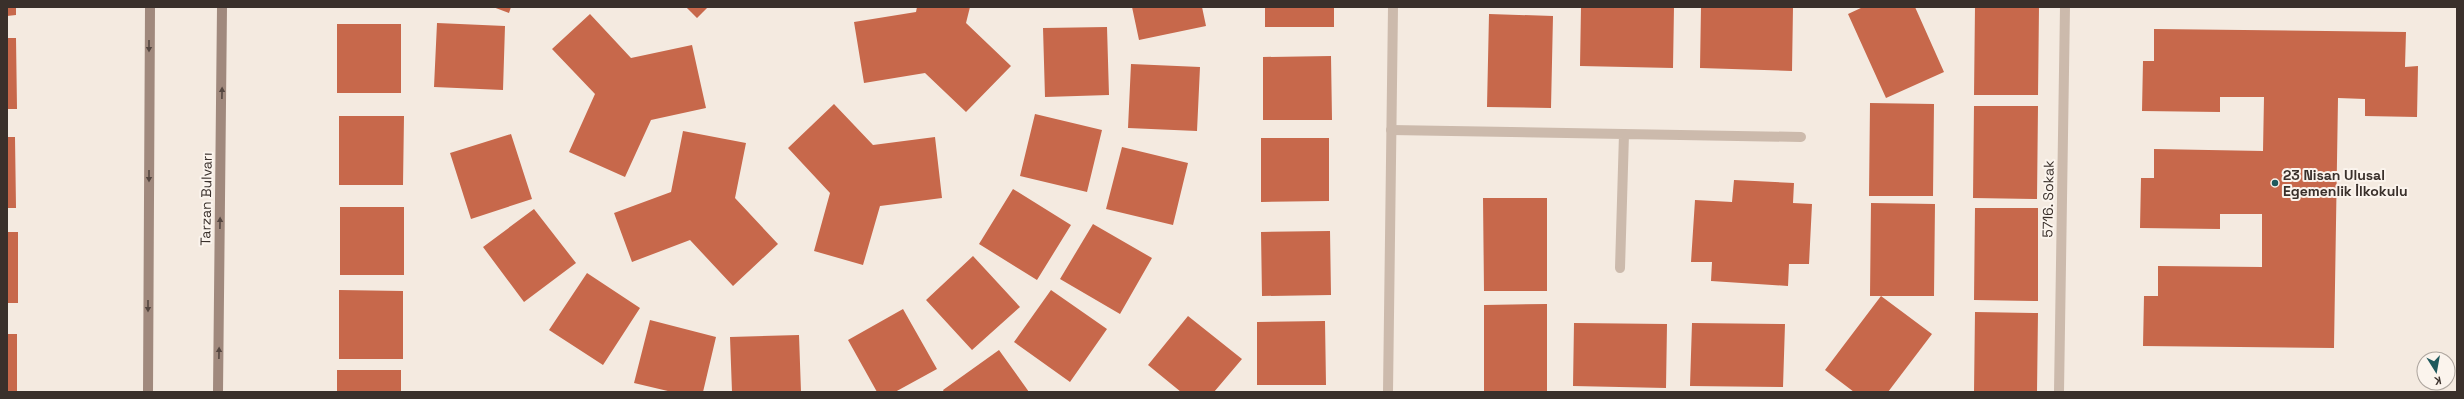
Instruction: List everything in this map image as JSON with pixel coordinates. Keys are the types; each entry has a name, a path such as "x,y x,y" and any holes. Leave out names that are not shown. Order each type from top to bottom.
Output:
{"main road":[{"path":"148,392 150,7"},
{"name":"Tarzan Bulvarı","path":"218,392 222,7"}],"street":[{"path":"1388,392 1393,7"},
{"name":"5716. Sokak","path":"2059,392 2065,7"},
{"path":"1391,130 1801,137"},
{"path":"1620,268 1624,134"}],"building":[{"path":"7,7 16,7 16,15 7,16"},
{"path":"493,7 511,7 509,13"},
{"path":"686,7 708,7 697,18"},
{"path":"917,7 970,7 966,23 1011,66 966,112 925,73 864,83 854,22 916,12"},
{"path":"1132,7 1202,7 1206,26 1139,40"},
{"path":"1265,7 1334,7 1334,27 1265,27"},
{"path":"1581,7 1674,7 1673,68 1580,66"},
{"path":"1701,7 1793,7 1792,71 1700,68"},
{"path":"1863,7 1915,7 1944,72 1886,98 1848,14"},
{"path":"1975,7 2039,7 2038,95 1974,95"},
{"path":"590,14 631,58 692,45 706,108 651,120 625,177 569,152 595,94 552,49"},
{"path":"1489,14 1553,16 1551,108 1487,107"},
{"path":"437,23 505,26 503,90 434,87"},
{"path":"337,24 401,24 401,93 337,93"},
{"path":"1107,27 1109,95 1045,97 1043,28"},
{"path":"2154,29 2406,32 2405,67 2418,66 2417,117 2365,116 2365,99 2338,98 2334,348 2143,346 2144,296 2158,296 2158,266 2262,267 2262,214 2220,214 2220,229 2140,228 2141,178 2154,178 2154,149 2263,151 2264,97 2220,97 2220,112 2142,111 2143,61 2154,61"},
{"path":"7,38 16,38 17,109 7,109"},
{"path":"1331,56 1332,120 1263,120 1263,57"},
{"path":"1131,64 1200,67 1197,131 1128,128"},
{"path":"1870,103 1934,104 1933,196 1869,196"},
{"path":"834,104 873,145 935,137 942,198 880,206 863,265 814,251 830,193 788,148"},
{"path":"1974,106 2038,106 2037,199 1973,198"},
{"path":"1035,114 1102,130 1087,192 1020,176"},
{"path":"339,116 404,116 403,185 339,185"},
{"path":"683,131 746,143 735,198 778,244 733,286 690,240 632,262 614,213 671,192"},
{"path":"511,134 532,199 471,219 450,153"},
{"path":"7,137 15,137 16,208 7,208"},
{"path":"1261,138 1329,138 1329,201 1261,202"},
{"path":"1122,147 1188,163 1173,225 1106,209"},
{"path":"1734,180 1794,183 1793,203 1812,204 1809,264 1789,264 1788,286 1711,281 1712,262 1691,262 1695,200 1732,202"},
{"path":"1013,189 1071,225 1037,280 979,244"},
{"path":"1483,198 1547,198 1547,291 1484,291"},
{"path":"1871,203 1935,204 1934,296 1870,296"},
{"path":"340,207 404,207 404,275 340,275"},
{"path":"1975,208 2038,208 2038,301 1974,300"},
{"path":"534,209 576,263 524,302 483,247"},
{"path":"1093,224 1152,258 1120,314 1060,279"},
{"path":"1330,231 1331,295 1262,296 1261,232"},
{"path":"7,232 18,232 18,303 7,303"},
{"path":"973,256 1020,307 972,350 926,300"},
{"path":"587,273 640,308 603,365 549,330"},
{"path":"339,290 403,291 403,359 339,359"},
{"path":"1051,290 1107,329 1070,382 1014,342"},
{"path":"1881,296 1932,334 1888,392 1854,392 1825,370"},
{"path":"1547,304 1547,392 1484,392 1484,305"},
{"path":"903,309 937,369 895,392 877,392 848,340"},
{"path":"1975,312 2038,313 2037,392 1974,392"},
{"path":"1188,316 1242,359 1214,392 1181,392 1148,365"},
{"path":"650,320 716,337 703,392 672,392 634,383"},
{"path":"1325,321 1326,385 1257,385 1257,322"},
{"path":"1574,323 1667,324 1666,388 1573,386"},
{"path":"1692,323 1785,324 1783,387 1690,386"},
{"path":"7,334 17,334 17,392 7,392"},
{"path":"799,335 801,392 732,392 730,337"},
{"path":"999,350 1029,392 944,392 943,390"},
{"path":"337,370 401,370 401,392 337,392"}],"place":[{"name":"23 Nisan Ulusal Egemenlik İlkokulu","path":"2275,183"}]}
